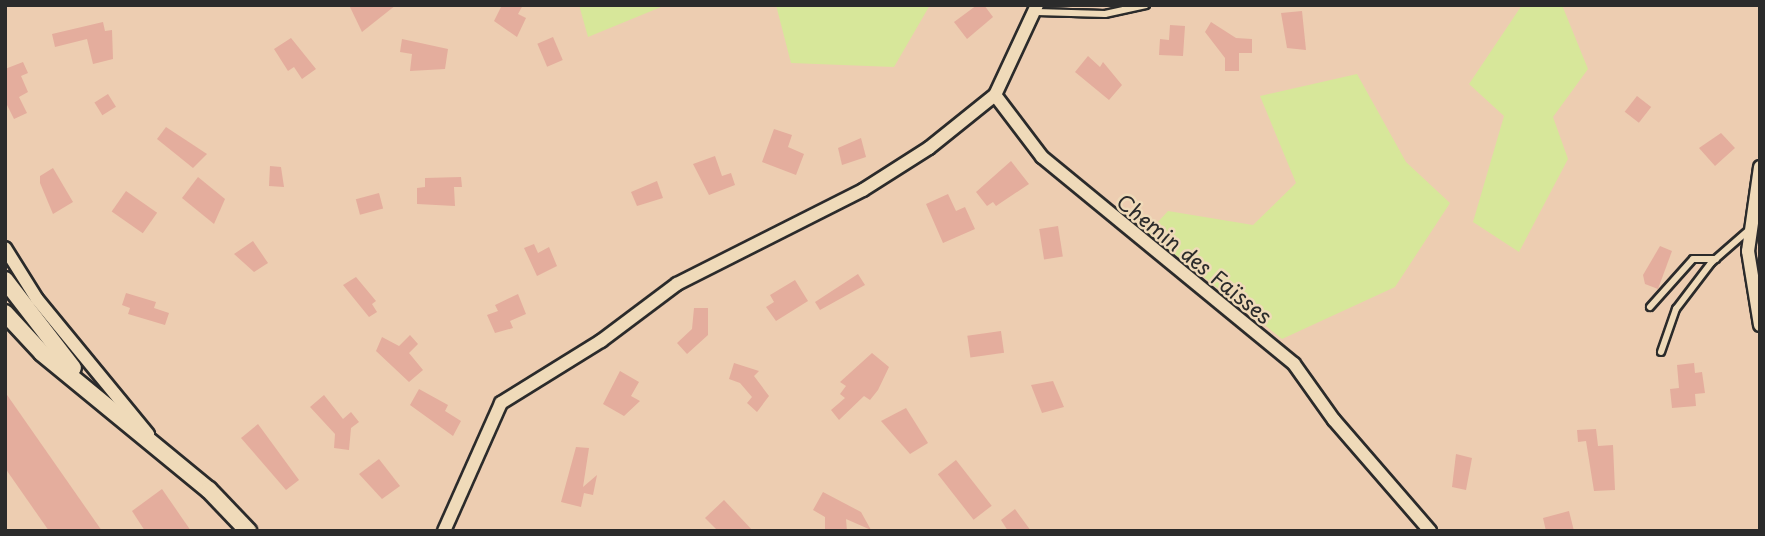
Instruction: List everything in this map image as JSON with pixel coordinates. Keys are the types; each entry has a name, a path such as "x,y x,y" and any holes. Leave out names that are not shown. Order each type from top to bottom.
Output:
{"street":[{"path":"444,531 501,403 601,341 677,284 863,190 929,148 995,94 1037,8"},
{"name":"Chemin des Faïsses","path":"995,94 1042,157 1294,364 1334,420 1430,531"},
{"path":"1760,167 1750,229 1752,302 1760,325"},
{"path":"5,248 37,299 157,447"},
{"path":"5,280 92,392"},
{"path":"5,313 42,352 157,447 247,531"}],"lane":[{"path":"1037,8 1105,14 1146,5"},
{"path":"1661,352 1676,309 1716,259 1750,229"},
{"path":"1650,307 1693,259 1716,259"}],"green space":[{"path":"579,5 666,5 588,37"},
{"path":"776,5 930,5 894,67 791,63"},
{"path":"1522,5 1562,5 1588,69 1553,117 1568,159 1519,252 1473,222 1504,116 1469,84"},
{"path":"1357,74 1406,162 1450,203 1395,287 1282,339 1148,233 1168,211 1253,225 1296,183 1260,96"}],"building":[{"path":"349,5 396,5 362,32"},
{"path":"502,5 523,5 518,14 526,18 517,37 494,21"},
{"path":"977,5 984,5 993,17 967,39 954,22"},
{"path":"1302,11 1306,50 1287,48 1281,13"},
{"path":"103,22 105,31 112,30 113,59 93,64 87,39 55,47 52,34"},
{"path":"1211,22 1236,38 1252,39 1252,53 1239,53 1239,71 1225,71 1225,58 1205,32"},
{"path":"1170,25 1185,26 1183,56 1159,55 1160,39 1169,40"},
{"path":"553,37 563,60 547,67 537,44"},
{"path":"291,38 316,69 302,79 294,67 288,71 274,49"},
{"path":"402,39 448,49 445,69 410,71 412,54 400,52"},
{"path":"1088,56 1100,67 1103,62 1122,85 1109,100 1075,72"},
{"path":"23,62 28,73 21,76 28,92 19,97 27,113 14,119 5,101 5,69"},
{"path":"108,94 116,107 102,115 94,102"},
{"path":"1637,96 1651,107 1639,123 1625,112"},
{"path":"166,127 207,154 193,168 157,139"},
{"path":"774,129 792,135 788,147 804,154 796,175 762,162"},
{"path":"1721,133 1735,148 1715,166 1699,148"},
{"path":"861,138 866,157 842,165 838,148"},
{"path":"715,156 722,176 731,173 735,185 709,195 693,164"},
{"path":"1011,161 1029,184 996,206 993,202 987,206 976,192"},
{"path":"270,166 281,167 284,187 269,186"},
{"path":"53,168 73,202 53,214 40,183 40,176"},
{"path":"198,177 225,199 214,224 182,198"},
{"path":"461,177 462,187 454,187 455,206 417,204 417,188 425,187 425,178"},
{"path":"657,181 663,198 637,206 631,192"},
{"path":"126,191 157,213 143,233 112,211"},
{"path":"379,193 383,208 360,215 356,199"},
{"path":"948,194 956,211 965,207 975,229 943,243 926,204"},
{"path":"1058,226 1063,257 1044,260 1039,229"},
{"path":"253,241 268,263 254,272 234,254"},
{"path":"534,244 538,253 549,247 557,266 537,276 524,248"},
{"path":"1660,246 1672,251 1658,289 1645,284 1643,275"},
{"path":"858,274 865,285 820,310 815,302"},
{"path":"356,277 376,301 372,304 377,312 369,317 343,285"},
{"path":"795,280 808,301 776,321 766,307 774,302 770,295"},
{"path":"126,293 156,302 154,308 169,313 165,325 128,314 130,308 122,305"},
{"path":"518,294 526,314 510,321 513,328 495,333 487,315 498,311 495,305"},
{"path":"694,308 708,308 708,335 687,354 677,343 692,329"},
{"path":"1001,331 1004,353 970,358 967,336"},
{"path":"410,335 418,344 409,353 423,370 409,382 376,351 382,337 399,346"},
{"path":"872,353 889,367 878,390 870,400 864,396 839,420 831,410 845,398 840,394 846,386 840,382"},
{"path":"734,363 759,371 754,376 769,396 757,412 747,403 752,397 740,383 729,379"},
{"path":"1694,363 1695,373 1702,372 1705,393 1695,394 1696,406 1672,408 1670,389 1679,388 1677,365"},
{"path":"620,371 639,382 631,396 640,401 624,416 603,404"},
{"path":"1053,381 1064,407 1042,413 1031,385"},
{"path":"419,389 448,405 445,411 461,421 453,436 410,405"},
{"path":"5,392 102,531 49,531 5,468"},
{"path":"324,395 343,419 351,412 359,422 351,428 349,450 334,448 335,434 310,407"},
{"path":"906,408 928,443 910,454 881,421"},
{"path":"258,424 299,480 286,490 241,438"},
{"path":"1596,429 1598,446 1613,445 1615,490 1594,491 1586,441 1578,442 1577,430"},
{"path":"576,447 589,448 583,487 597,475 593,495 584,493 581,507 561,502"},
{"path":"1456,454 1472,458 1466,490 1452,487"},
{"path":"379,459 400,486 382,499 359,474"},
{"path":"956,460 992,506 974,520 938,474"},
{"path":"162,489 191,531 145,531 132,511"},
{"path":"823,492 861,512 871,530 846,519 847,531 825,531 825,517 813,510"},
{"path":"724,500 753,531 718,531 705,518"},
{"path":"1015,509 1031,531 1008,531 1001,520"},
{"path":"1569,511 1574,531 1546,531 1543,518"}]}
